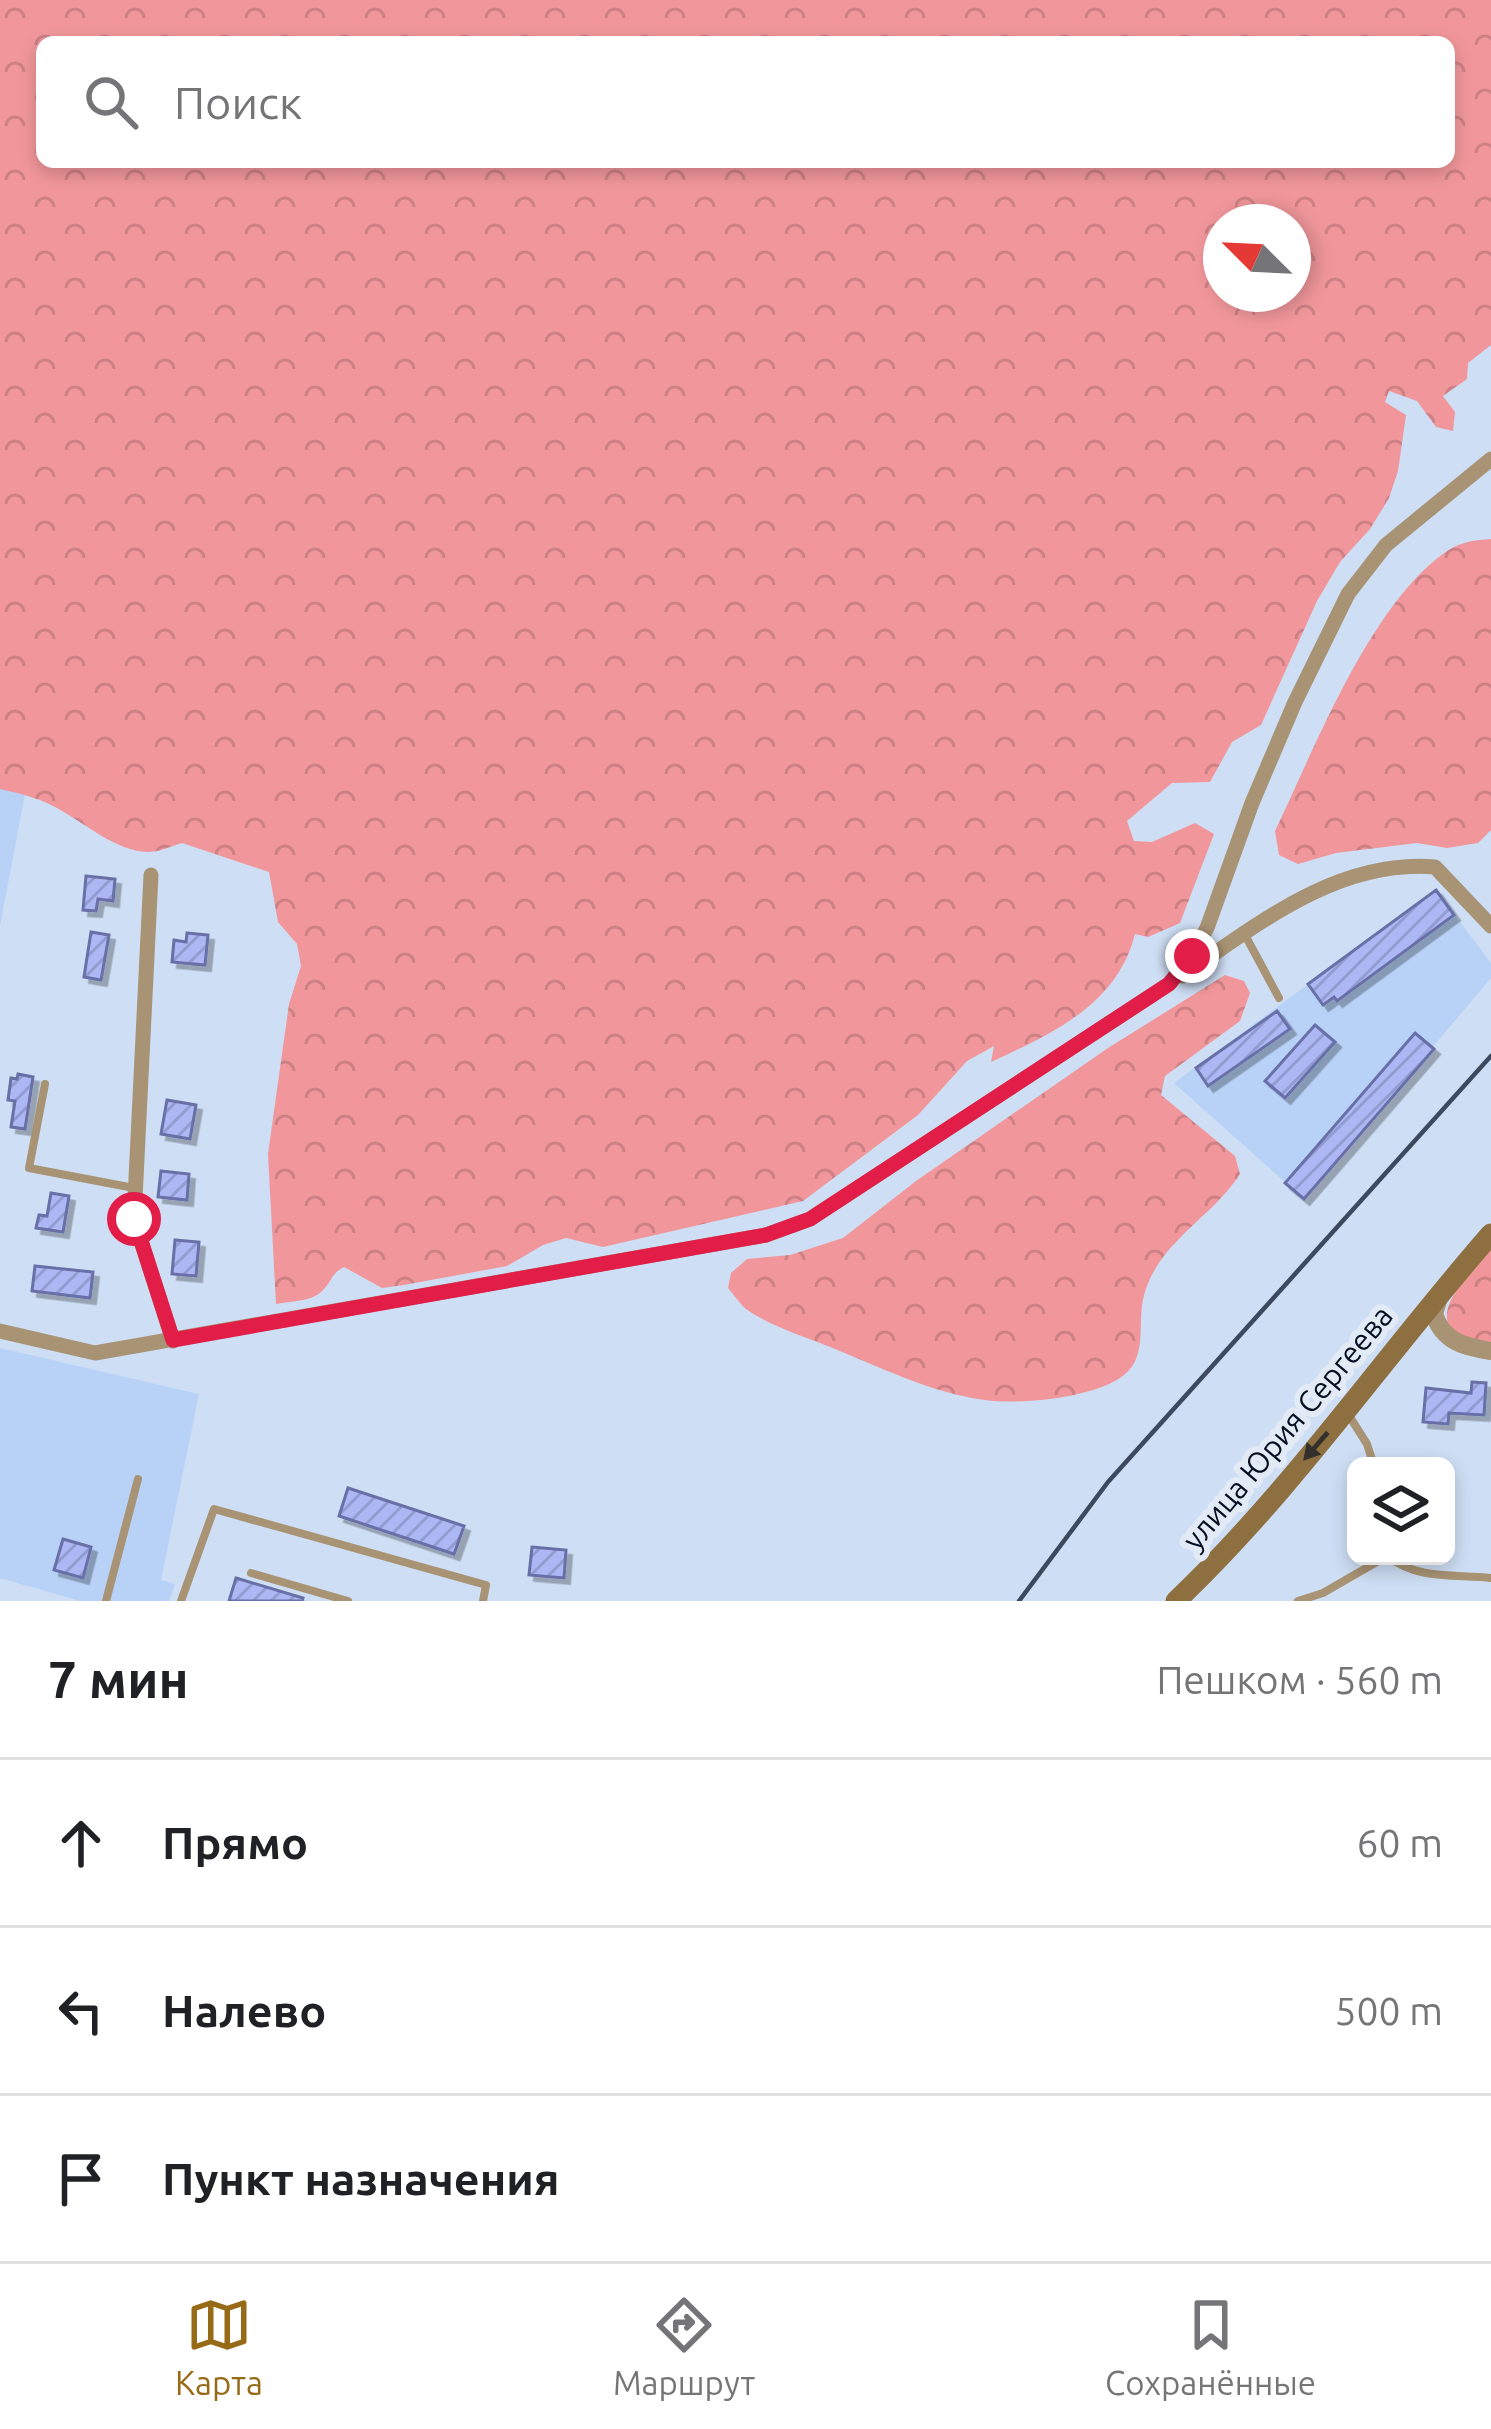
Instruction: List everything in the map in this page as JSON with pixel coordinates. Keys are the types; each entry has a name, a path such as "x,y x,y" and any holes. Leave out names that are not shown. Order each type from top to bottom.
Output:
{"main road":[{"name":"улица Юрия Сергеева","path":"1176,1601 1208,1571 1346,1411 1491,1234"}],"street":[{"path":"1169,984 1207,928 1252,803 1348,594 1386,545 1490,460"},
{"path":"0,1331 95,1353 787,1230 1305,896 1368,870 1405,864 1435,867 1470,914 1491,926"},
{"path":"151,875 134,1219 173,1340"},
{"path":"1442,1289 1434,1314 1444,1334 1467,1347 1491,1351"}],"lane":[{"path":"1244,934 1280,998"},
{"path":"45,1084 29,1168 136,1189"},
{"path":"1346,1411 1371,1457"},
{"path":"106,1601 138,1479"},
{"path":"181,1601 214,1509 487,1585 483,1601"},
{"path":"1298,1601 1323,1593 1371,1565"},
{"path":"1399,1565 1424,1575 1491,1578"},
{"path":"251,1573 348,1601"}],"shaded area":[{"path":"0,789 25,794 0,926"},
{"path":"1436,890 1491,963 1491,978 1304,1199 1174,1083"},
{"path":"0,1348 199,1394 161,1580 175,1584 169,1601 80,1601 0,1578"}],"green space":[{"path":"0,0 1491,0 1491,345 1468,363 1467,379 1443,396 1455,412 1453,431 1436,427 1417,401 1389,391 1385,402 1406,415 1389,498 1317,601 1261,725 1232,742 1210,782 1172,783 1127,821 1134,841 1152,842 1195,823 1214,834 1180,923 1148,937 1135,934 1114,980 1080,1014 991,1062 994,1046 967,1061 918,1115 803,1201 603,1247 566,1238 507,1266 404,1285 382,1288 344,1267 314,1296 276,1304 268,1154 289,1004 301,966 297,944 278,922 269,872 182,843 152,852 136,851 47,803 0,789"},
{"path":"1491,539 1491,830 1478,843 1447,848 1417,843 1336,853 1298,864 1279,855 1275,831 1347,680 1393,605 1447,551"},
{"path":"1225,975 1244,981 1250,993 1240,1021 1165,1076 1161,1095 1235,1156 1240,1174 1151,1276 1142,1306 1139,1351 1120,1378 1091,1391 1035,1401 965,1397 776,1326 746,1309 728,1288 731,1273 747,1259 790,1255 843,1238 916,1181 1108,1048"},
{"path":"1491,1248 1491,1345 1466,1339 1452,1330 1447,1318 1456,1291"}],"building":[{"path":"86,876 115,879 113,901 98,899 96,911 83,910"},
{"path":"1436,890 1454,915 1337,1001 1334,997 1323,1005 1308,984"},
{"path":"91,932 109,935 101,980 84,977"},
{"path":"187,933 208,935 205,965 172,962 174,940 186,942"},
{"path":"1277,1011 1290,1029 1208,1086 1196,1068"},
{"path":"1315,1025 1335,1042 1285,1098 1265,1081"},
{"path":"1415,1033 1434,1049 1304,1199 1285,1183"},
{"path":"18,1074 33,1077 25,1129 11,1127 15,1101 8,1100 11,1078 17,1079"},
{"path":"167,1100 196,1105 190,1139 161,1134"},
{"path":"161,1171 189,1174 187,1200 158,1197"},
{"path":"51,1193 69,1196 63,1232 36,1228 39,1215 47,1216"},
{"path":"175,1240 199,1242 196,1276 172,1274"},
{"path":"35,1266 93,1272 90,1298 32,1291"},
{"path":"1472,1382 1486,1383 1484,1415 1449,1413 1448,1424 1423,1422 1426,1388 1471,1393"},
{"path":"348,1488 464,1526 454,1554 339,1516"},
{"path":"63,1539 91,1547 83,1578 54,1570"},
{"path":"532,1547 566,1550 564,1578 529,1575"},
{"path":"236,1578 303,1598 229,1601"}],"railway":[{"path":"1019,1601 1108,1482 1491,1056"}],"route":[{"path":"134,1219 173,1340 787,1230 1169,984 1192,956"}]}
